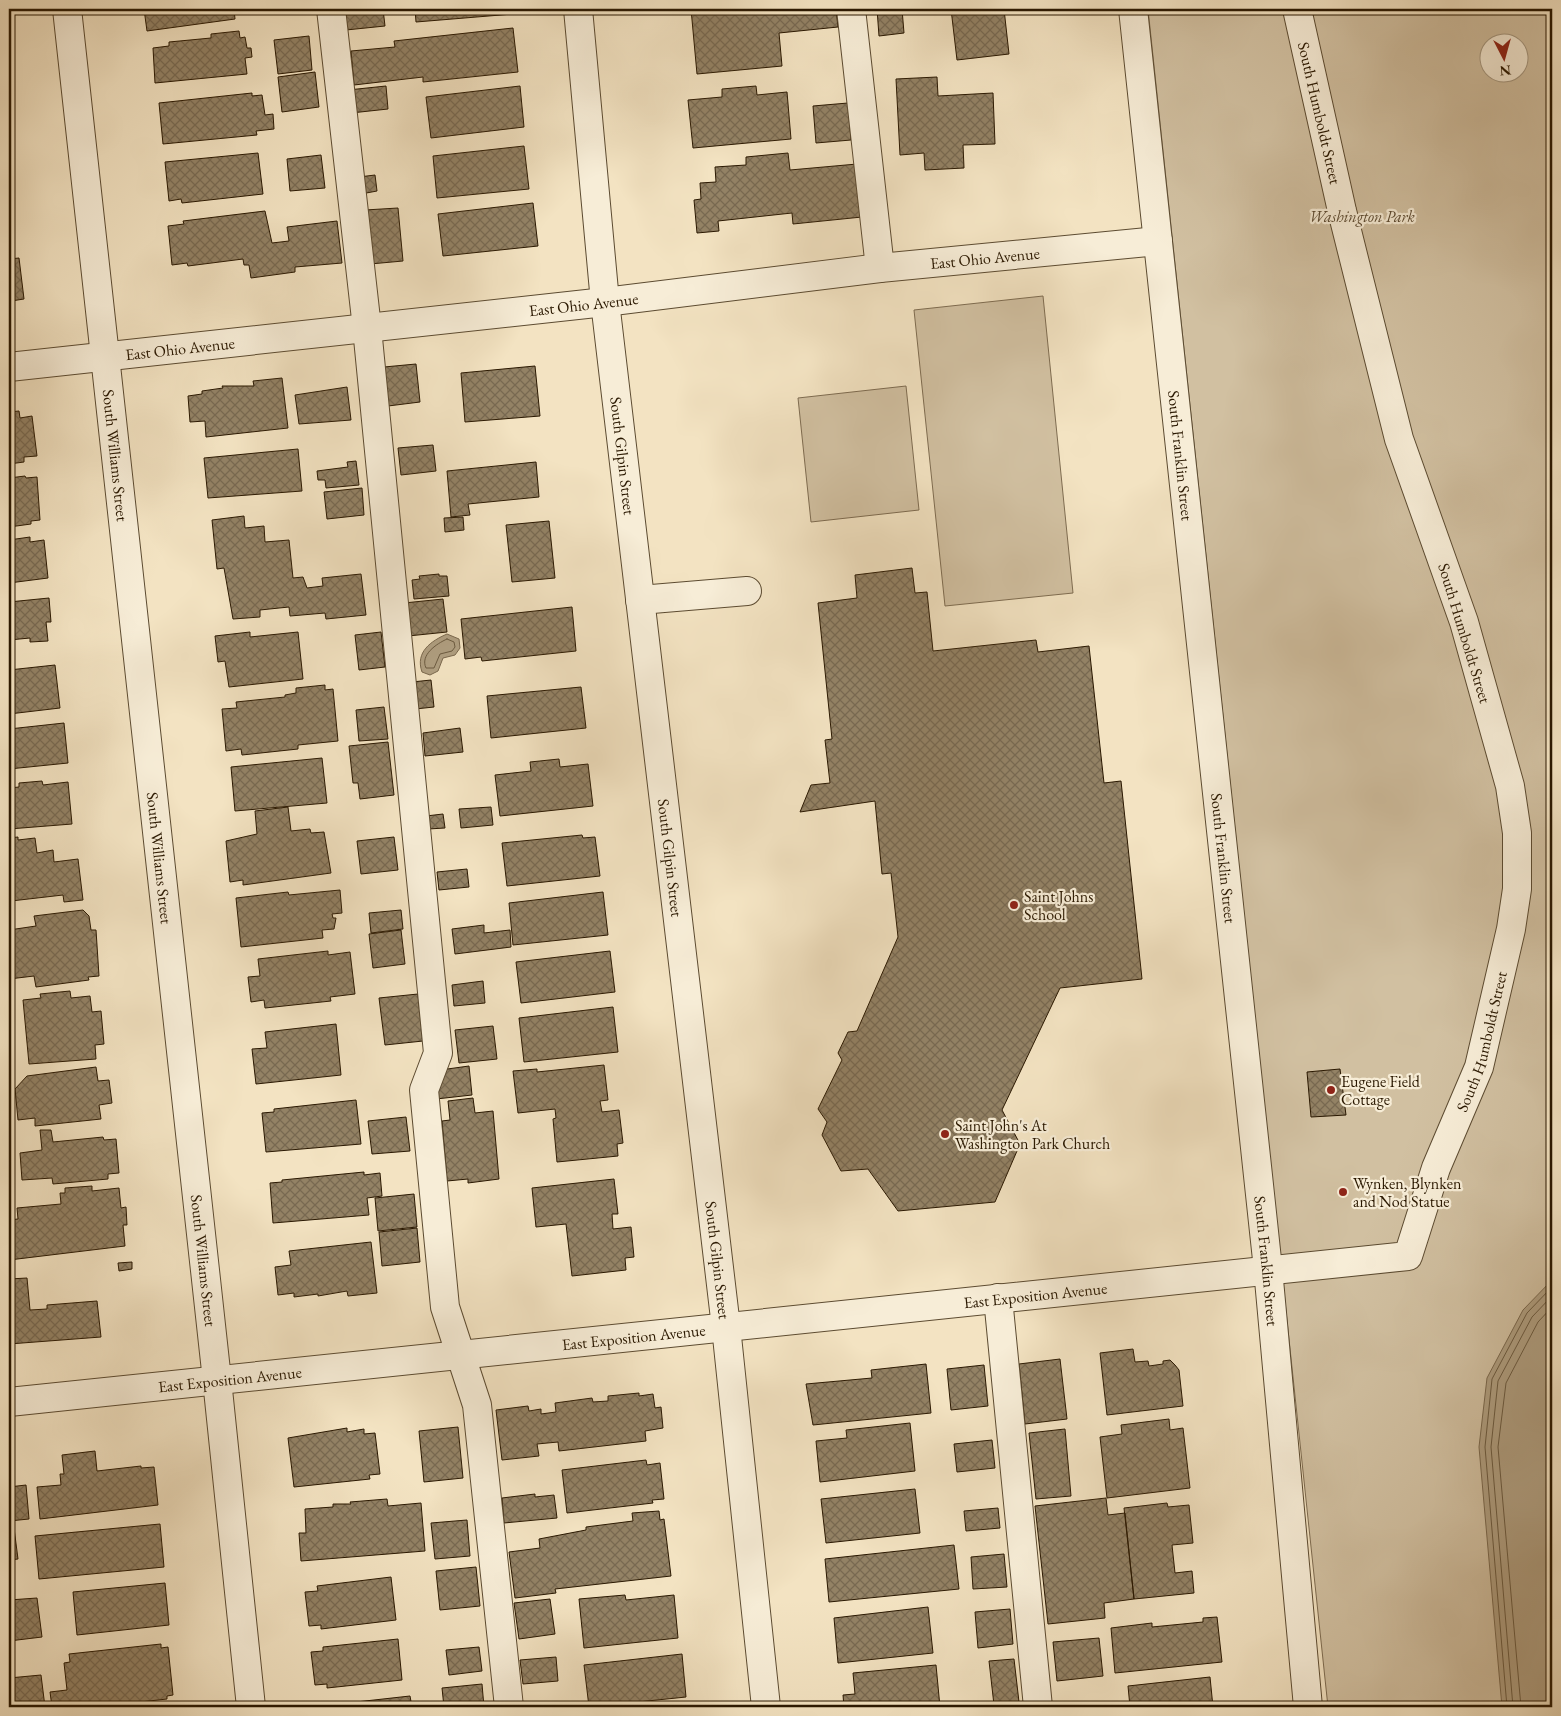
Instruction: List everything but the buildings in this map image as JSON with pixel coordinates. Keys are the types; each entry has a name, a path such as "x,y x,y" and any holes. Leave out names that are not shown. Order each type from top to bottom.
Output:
{"street":[{"name":"South Williams Street","path":"67,9 251,1707"},
{"path":"331,9 367,328 438,1053 424,1090 445,1307 477,1405 509,1707"},
{"name":"South Gilpin Street","path":"578,9 605,302 726,1327 766,1707"},
{"path":"851,9 880,268"},
{"name":"South Franklin Street","path":"1134,9 1268,1269 1308,1707"},
{"name":"South Humboldt Street","path":"1297,9 1342,211 1399,439 1464,622 1510,786 1517,833 1517,889 1513,919 1479,1067 1436,1168 1408,1256"},
{"name":"East Ohio Avenue","path":"9,367 605,302 880,268 1158,241"},
{"path":"640,600 747,591"},
{"name":"East Exposition Avenue","path":"9,1402 1268,1269 1408,1256"},
{"path":"998,1298 1038,1707"}],"green space":[{"name":"Washington Park","path":"1148,9 1552,9 1552,1707 1328,1707"},
{"path":"1043,296 1073,593 945,606 914,310"},
{"path":"906,386 919,510 811,522 798,398"}],"water":[{"path":"447,634 459,639 460,648 455,655 443,658 438,671 430,675 422,672 421,659 426,648 435,640"},
{"path":"1552,1280 1552,1707 1502,1707 1479,1447 1487,1378 1523,1310"}],"place":[{"name":"Saint Johns School","path":"1014,905"},
{"name":"Eugene Field Cottage","path":"1331,1090"},
{"name":"Saint John's At Washington Park Church","path":"945,1134"},
{"name":"Wynken, Blynken and Nod Statue","path":"1343,1192"}]}
